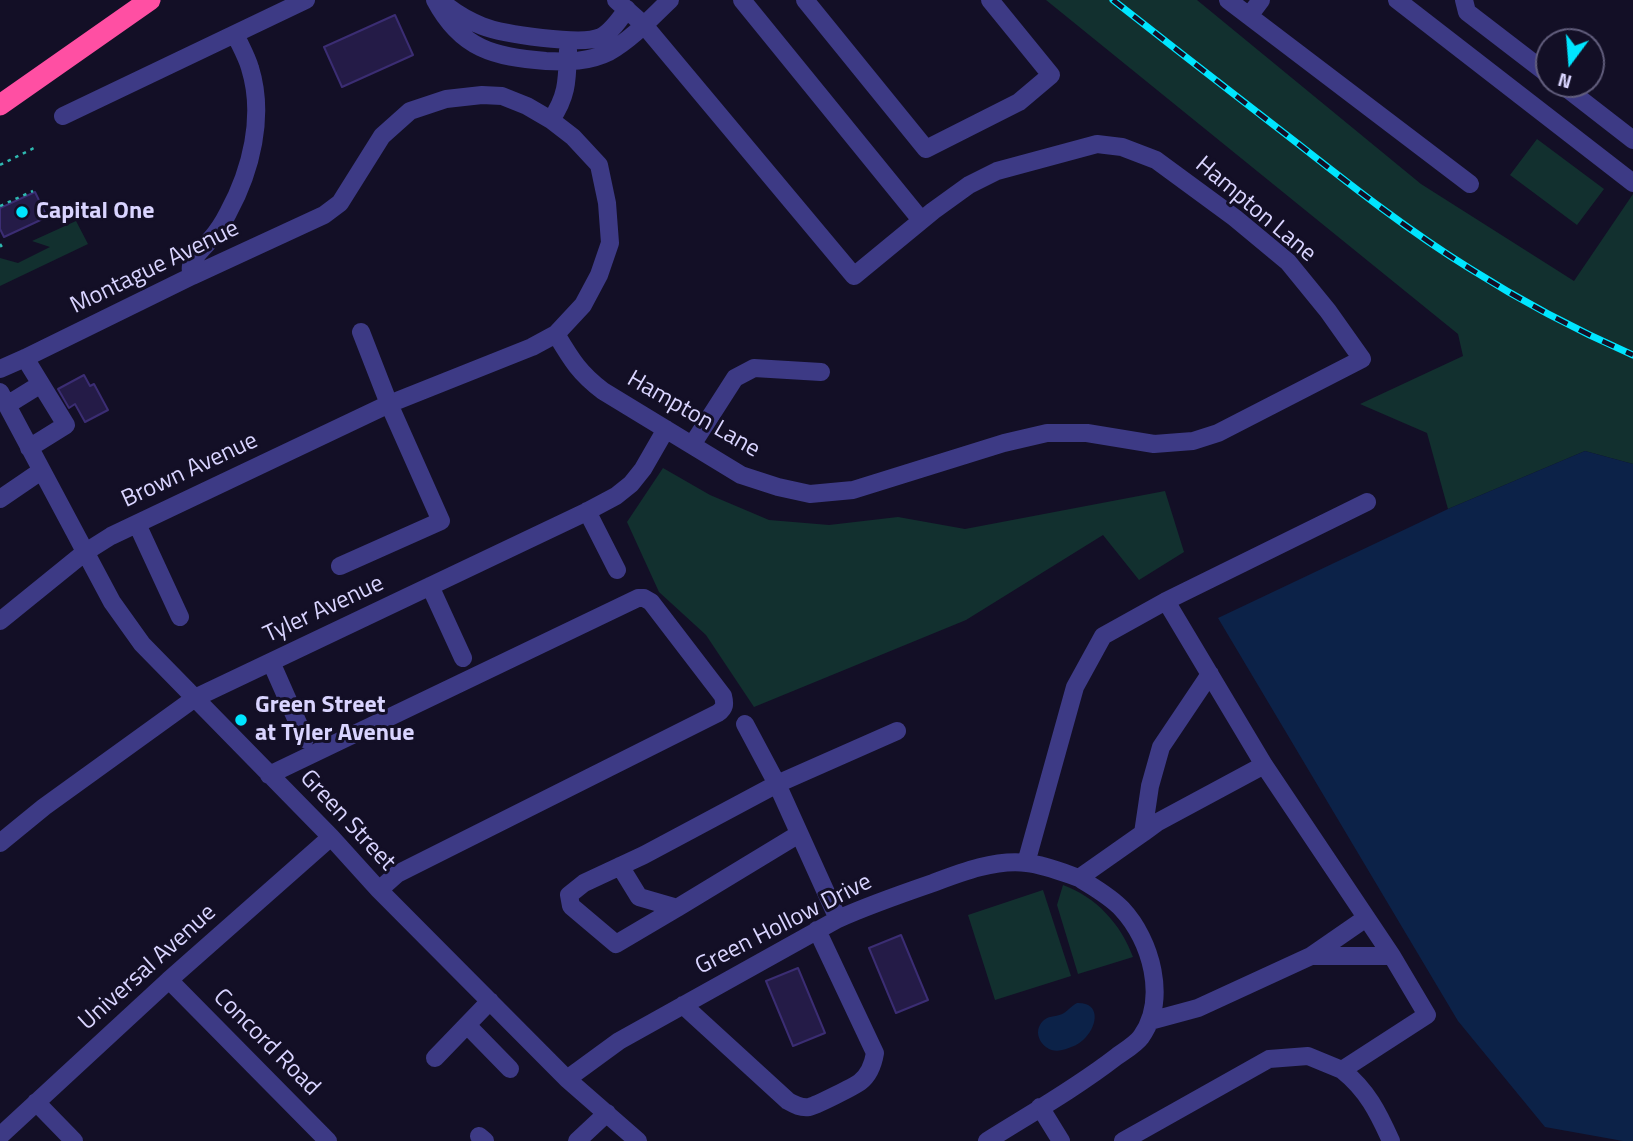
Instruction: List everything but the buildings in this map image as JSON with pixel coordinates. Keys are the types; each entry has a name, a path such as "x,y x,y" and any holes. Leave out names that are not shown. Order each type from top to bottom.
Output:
{"highway":[{"path":"0,106 150,0"}],"street":[{"path":"63,116 306,0"},
{"path":"438,0 474,23 492,30 585,41 599,38 611,30 622,5"},
{"path":"438,0 442,12 457,32 473,43 499,55 517,59 568,62 586,60 608,52 644,25 670,0"},
{"path":"742,0 921,220"},
{"path":"806,0 926,149 1018,102 1051,75 990,0"},
{"path":"1228,0 1470,184"},
{"path":"1249,16 1261,0"},
{"path":"1398,0 1633,183"},
{"path":"1464,0 1467,12 1535,64"},
{"name":"Hampton Lane","path":"556,334 574,365 587,380 603,391 741,475 810,494 853,490 1004,443 1047,433 1087,433 1154,444 1193,441 1217,433 1362,359 1288,262 1235,218 1156,160 1122,147 1097,145 997,171 968,185 854,276 644,25 622,5"},
{"path":"499,55 505,32"},
{"path":"192,276 190,271 193,261 212,239 235,200 253,145 256,117 254,82 235,34"},
{"path":"556,334 583,305 599,275 610,243 607,203 599,165 573,137 551,120 566,91 569,40"},
{"name":"Montague Avenue","path":"0,369 331,210 340,203 382,136 410,111 446,99 502,96 551,120"},
{"path":"1579,98 1633,140"},
{"path":"340,566 441,521 389,404 361,332"},
{"name":"Brown Avenue","path":"0,621 85,553 111,536 389,404 532,347 556,334"},
{"path":"25,358 66,425 29,447"},
{"path":"692,445 735,378 754,368 821,372"},
{"path":"3,398 41,384"},
{"name":"Green Street","path":"3,398 112,602 142,644 489,1001 567,1079 638,1141"},
{"name":"Tyler Avenue","path":"0,843 44,807 195,698 616,496 631,484 643,469 666,429"},
{"path":"0,499 41,471"},
{"path":"1026,863 1075,687 1103,636 1166,601 1367,502"},
{"path":"587,511 617,569"},
{"path":"137,524 180,617"},
{"path":"430,586 463,658"},
{"path":"270,775 638,598 644,597 651,601 723,696 723,709 397,874 379,890"},
{"path":"1166,601 1264,765 1392,956 1427,1015 1342,1070"},
{"path":"271,662 305,739"},
{"path":"1143,833 1150,786 1161,747 1210,674"},
{"path":"745,724 777,784 838,919"},
{"path":"799,834 616,944 571,906 569,895 584,883 644,855 777,784 897,731"},
{"path":"1079,878 1158,822 1264,765"},
{"name":"Universal Avenue","path":"0,1136 331,837"},
{"name":"Green Hollow Drive","path":"567,1079 619,1041 838,919 872,903 995,864 1026,863 1054,869 1079,878 1121,908 1138,931 1152,967 1154,999 1150,1021"},
{"path":"620,866 639,897 677,908"},
{"path":"987,1141 1102,1068 1140,1039 1150,1021 1198,1008 1311,956 1366,918"},
{"path":"683,1005 797,1107 810,1107 859,1083 868,1074 875,1054 817,930"},
{"path":"1311,956 1392,956"},
{"name":"Concord Road","path":"169,981 328,1141"},
{"path":"435,1058 489,1001"},
{"path":"467,1025 510,1069"},
{"path":"1123,1141 1269,1059 1308,1056 1339,1067 1356,1081 1377,1110 1391,1141"},
{"path":"36,1102 74,1141"},
{"path":"1040,1107 1061,1141"},
{"path":"577,1141 607,1113"}],"path":[{"path":"0,165 38,146"},
{"path":"0,206 33,191"},
{"path":"0,244 3,249"}],"green space":[{"path":"1046,0 1197,0 1421,184 1574,281 1633,194 1633,464 1585,451 1448,509 1427,433 1360,404 1463,356 1458,334"},
{"path":"1537,139 1604,189 1577,225 1510,175"},
{"path":"76,221 88,244 0,286 0,258 18,263 50,247 32,241"},
{"path":"663,468 710,495 769,520 829,525 898,517 965,529 1165,491 1184,552 1139,580 1103,535 966,620 754,707 706,635 659,592 627,522"},
{"path":"1063,885 1086,897 1106,913 1122,934 1133,957 1078,974 1057,905"},
{"path":"1043,890 1071,976 995,1000 968,915"}],"water":[{"path":"1585,451 1633,464 1633,1141 1545,1127 1458,1021 1218,618 1448,509"},
{"path":"1077,1003 1090,1006 1093,1010 1095,1015 1090,1032 1081,1042 1069,1048 1056,1051 1045,1046 1039,1037 1040,1025 1046,1018 1062,1014"}],"railway":[{"path":"1113,0 1360,192 1425,239 1529,303 1633,355"}],"place":[{"name":"Capital One","path":"22,212"},
{"name":"Green Street at Tyler Avenue","path":"241,720"}]}
